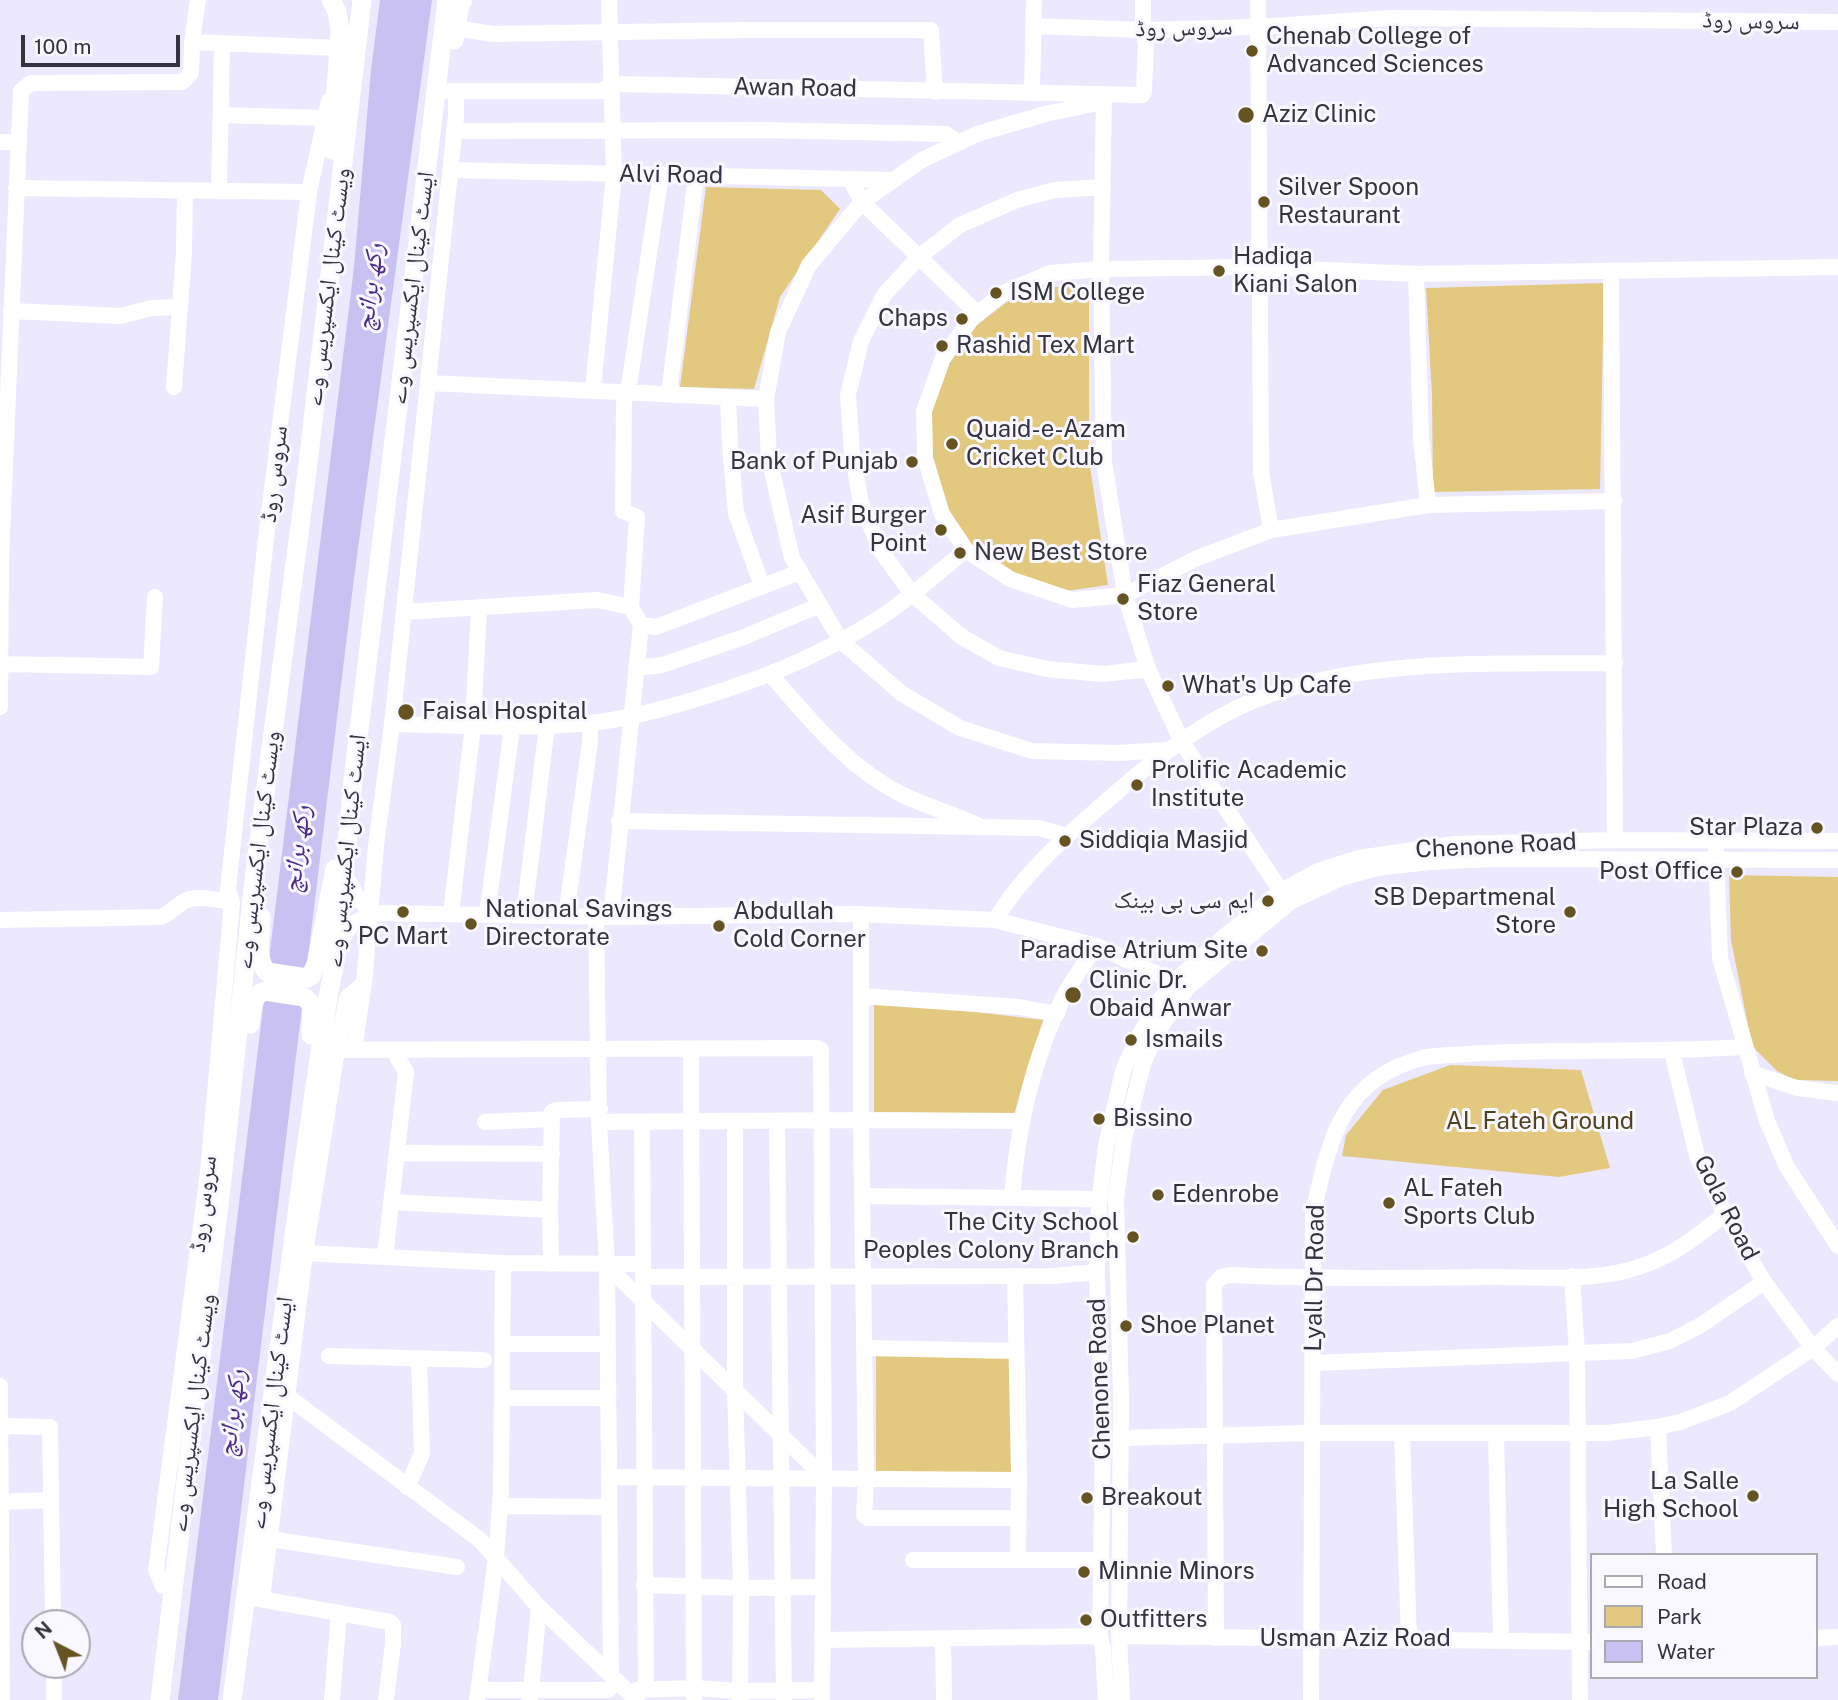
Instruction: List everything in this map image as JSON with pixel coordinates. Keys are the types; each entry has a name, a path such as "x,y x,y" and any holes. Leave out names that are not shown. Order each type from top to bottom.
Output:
{"main road":[{"path":"307,472 340,48 337,12 331,0"},
{"name":"ویسٹ کینال ایکسپریس وے","path":"160,1700 268,762 307,472 362,0"},
{"name":"ایسٹ کینال ایکسپریس وے","path":"232,1700 254,1598 302,1176 338,944 353,780 447,0"},
{"path":"391,467 446,164 456,29 463,0"},
{"path":"224,1162 254,1000 266,981 260,953 268,762"},
{"path":"302,1176 312,1011 306,987 316,964 353,780"},
{"path":"266,981 306,987"},
{"path":"149,1700 163,1586 183,1495"},
{"path":"241,1700 254,1598"}],"street":[{"path":"0,707 3,430 11,311 8,212 16,188 21,91 31,83 182,82 191,74 198,0"},
{"path":"593,389 614,174 609,0"},
{"path":"1032,93 1034,0"},
{"path":"1143,0 1143,30"},
{"path":"1258,0 1261,471 1271,530"},
{"name":"سروس روڈ","path":"1034,26 1143,30 1258,27 1391,18 1838,22"},
{"path":"456,29 494,34 931,30 934,92"},
{"name":"Awan Road","path":"452,91 600,91 610,85 1032,93 1104,98 1144,94 1146,45 1143,30"},
{"path":"192,43 340,48"},
{"path":"219,191 222,44"},
{"name":"سروس روڈ","path":"163,1586 156,1570 208,1172 232,902 228,889 267,529 309,192 340,48"},
{"path":"354,1050 365,983 376,846 393,724 428,383 446,164 454,131 452,91"},
{"path":"1166,750 1119,753 1032,751 960,728 901,693 841,641 792,558 769,458 766,399 778,332 809,265 862,202 922,160 977,134 1104,98 1101,269 1104,462 1125,595 1148,669 1182,742 1281,891"},
{"path":"220,115 325,118"},
{"path":"454,131 946,134 957,143"},
{"path":"0,142 18,142"},
{"name":"Alvi Road","path":"446,164 614,174 892,180"},
{"path":"622,1689 608,1507 607,1265 598,1049 604,917 619,821 641,625 631,607 638,517 623,511 626,392 661,175"},
{"path":"668,394 696,176"},
{"path":"850,179 862,202 978,314"},
{"path":"1103,187 1055,190 1017,200 960,225 919,257 884,295 861,341 848,395 852,452 861,503 881,551 912,594 962,637 999,658 1047,668 1103,674 1148,669"},
{"path":"16,188 309,192"},
{"path":"174,387 184,253 185,190"},
{"path":"1614,501 1428,505 1271,530 1195,559 1125,595 1072,600 1010,579 966,550 942,513 925,458 924,411 943,358 978,314 1005,292 1050,273 1101,269 1258,267 1416,274 1838,267"},
{"path":"1611,271 1615,840"},
{"path":"1416,274 1421,438 1428,505"},
{"path":"11,311 121,316 151,308 180,307"},
{"path":"428,383 766,399"},
{"path":"728,397 736,513 762,586"},
{"path":"393,724 512,727 590,723 632,716 716,693 811,658 841,641 912,594 966,550"},
{"path":"641,625 656,627 800,572"},
{"path":"0,664 151,667 155,597"},
{"path":"404,612 597,600 631,607"},
{"path":"636,668 662,665 744,638 820,606"},
{"path":"451,914 473,725 479,607"},
{"path":"995,920 1005,904 1067,836 1166,750 1236,709 1274,693 1378,671 1421,666 1615,663"},
{"path":"770,674 816,726 864,771 902,794 983,827"},
{"path":"566,916 589,754 590,723"},
{"path":"524,915 547,724"},
{"path":"487,915 512,727"},
{"path":"619,821 1039,828 1067,836"},
{"name":"Chenone Road","path":"1122,1700 1119,1636 1121,1438 1115,1217 1124,1139 1143,1064 1180,985 1225,936 1281,891 1338,863 1455,844 1615,840 1838,841"},
{"path":"1716,840 1720,958 1744,1047 1767,1121 1787,1167 1838,1246"},
{"name":"Chenone Road","path":"1106,1700 1100,1636 1103,1438 1097,1272 1100,1199 1106,1146 1123,1071 1136,1041 1159,1001 1290,902 1341,878 1377,868 1492,859 1838,860"},
{"path":"346,877 358,898 372,913"},
{"path":"0,920 161,917 174,912 179,904 193,898 232,902"},
{"path":"338,944 351,925 372,913 604,917 860,914 995,920 1097,946 1180,985"},
{"path":"860,914 866,1479 864,1515 868,1518 1019,1518"},
{"path":"1012,1198 1015,1159 1026,1097 1062,999 1097,946"},
{"path":"365,983 347,998 337,1050 305,1252 269,1539 254,1598 390,1622 393,1625 393,1644 386,1700"},
{"path":"861,996 1019,1007 1056,1014"},
{"name":"Lyall Dr Road","path":"1311,1700 1313,1213 1335,1133 1357,1095 1387,1070 1404,1062 1426,1057 1672,1052 1744,1047"},
{"path":"337,1050 817,1048 822,1053 822,1695 739,1696 622,1689 576,1695 478,1695 500,1506 503,1263"},
{"path":"385,1257 406,1072 393,1050"},
{"path":"691,1050 694,1694"},
{"name":"Gola Road","path":"1672,1052 1697,1156 1725,1214 1764,1283 1813,1348 1838,1374"},
{"path":"1752,1073 1797,1088 1838,1093"},
{"path":"551,1264 554,1110 642,1122 861,1119 1021,1121"},
{"path":"485,1122 552,1119"},
{"path":"777,1121 784,1695"},
{"path":"622,1689 645,1585 642,1122"},
{"path":"735,1122 735,1389 741,1588 739,1696"},
{"path":"397,1153 552,1154"},
{"path":"862,1196 1100,1199"},
{"path":"391,1202 550,1210"},
{"path":"1216,1638 1214,1285 1221,1277 1230,1275 1313,1279 1572,1276 1622,1272 1653,1262 1684,1246 1725,1214"},
{"path":"305,1252 503,1263 607,1265 692,1277 1015,1276 1097,1272"},
{"path":"607,1265 824,1477"},
{"path":"1015,1276 1018,1559"},
{"path":"1572,1276 1586,1642 1580,1700"},
{"path":"1313,1363 1632,1351 1670,1341 1702,1325 1764,1283"},
{"path":"1121,1438 1312,1433 1578,1434 1658,1427 1680,1422 1730,1403 1813,1348 1838,1326"},
{"path":"502,1344 607,1344"},
{"path":"864,1348 1016,1351"},
{"path":"329,1356 484,1360"},
{"path":"407,1487 422,1454 418,1358"},
{"path":"0,1386 2,1700"},
{"path":"287,1396 462,1526 496,1558 538,1607 622,1689"},
{"path":"502,1398 608,1398"},
{"path":"1,1426 50,1427 53,1609"},
{"path":"1658,1427 1664,1553"},
{"path":"1402,1433 1409,1639"},
{"path":"1496,1435 1501,1639"},
{"path":"608,1476 1019,1480"},
{"path":"1,1502 51,1500"},
{"path":"500,1506 608,1507"},
{"path":"269,1539 457,1567"},
{"path":"913,1560 1102,1560"},
{"path":"645,1585 823,1587"},
{"path":"530,1694 538,1607"},
{"path":"332,1700 339,1613"},
{"path":"822,1640 1100,1636"},
{"name":"Usman Aziz Road","path":"1119,1636 1586,1642"},
{"path":"1817,1638 1838,1637"},
{"path":"943,1640 944,1700"},
{"path":"54,1679 54,1700"}],"green space":[{"path":"706,187 821,190 840,209 780,297 754,389 680,387"},
{"path":"1604,283 1600,489 1433,492 1432,395 1426,288"},
{"path":"1045,287 1089,287 1089,460 1108,585 1066,591 1010,574 973,548 945,510 931,459 931,412 949,364 977,325 1007,302"},
{"path":"1729,875 1838,877 1838,1081 1795,1080 1777,1071 1752,1046 1731,940"},
{"path":"874,1000 1043,1020 1014,1114 874,1112"},
{"name":"AL Fateh Ground","path":"1450,1065 1581,1070 1610,1168 1559,1177 1342,1156 1346,1135 1383,1090"},
{"path":"876,1351 1016,1355 1019,1475 876,1476"}],"water":[{"name":"رکھ برانچ","path":"380,0 432,0 354,578 218,1700 178,1700 354,267 371,70"}],"place":[{"name":"Chenab College of Advanced Sciences","path":"1252,51"},
{"name":"Aziz Clinic","path":"1246,115"},
{"name":"Silver Spoon Restaurant","path":"1264,202"},
{"name":"Hadiqa Kiani Salon","path":"1219,271"},
{"name":"ISM College","path":"996,293"},
{"name":"Chaps","path":"962,319"},
{"name":"Rashid Tex Mart","path":"942,346"},
{"name":"Quaid-e-Azam Cricket Club","path":"952,444"},
{"name":"Bank of Punjab","path":"912,462"},
{"name":"Asif Burger Point","path":"941,530"},
{"name":"New Best Store","path":"960,553"},
{"name":"Fiaz General Store","path":"1123,599"},
{"name":"What's Up Cafe","path":"1168,686"},
{"name":"Faisal Hospital","path":"406,712"},
{"name":"Prolific Academic Institute","path":"1137,785"},
{"name":"Star Plaza","path":"1817,828"},
{"name":"Siddiqia Masjid","path":"1065,841"},
{"name":"Post Office","path":"1737,872"},
{"name":"ایم سی بی بینک","path":"1268,901"},
{"name":"PC Mart","path":"403,912"},
{"name":"SB Departmenal Store","path":"1570,912"},
{"name":"National Savings Directorate","path":"471,924"},
{"name":"Abdullah Cold Corner","path":"719,926"},
{"name":"Paradise Atrium Site","path":"1262,951"},
{"name":"Clinic Dr. Obaid Anwar","path":"1073,995"},
{"name":"Ismails","path":"1131,1040"},
{"name":"Bissino","path":"1099,1119"},
{"name":"Edenrobe","path":"1158,1195"},
{"name":"AL Fateh Sports Club","path":"1389,1203"},
{"name":"The City School Peoples Colony Branch","path":"1133,1237"},
{"name":"Shoe Planet","path":"1126,1326"},
{"name":"La Salle High School","path":"1753,1496"},
{"name":"Breakout","path":"1087,1498"},
{"name":"Minnie Minors","path":"1084,1572"},
{"name":"Outfitters","path":"1086,1620"}]}
